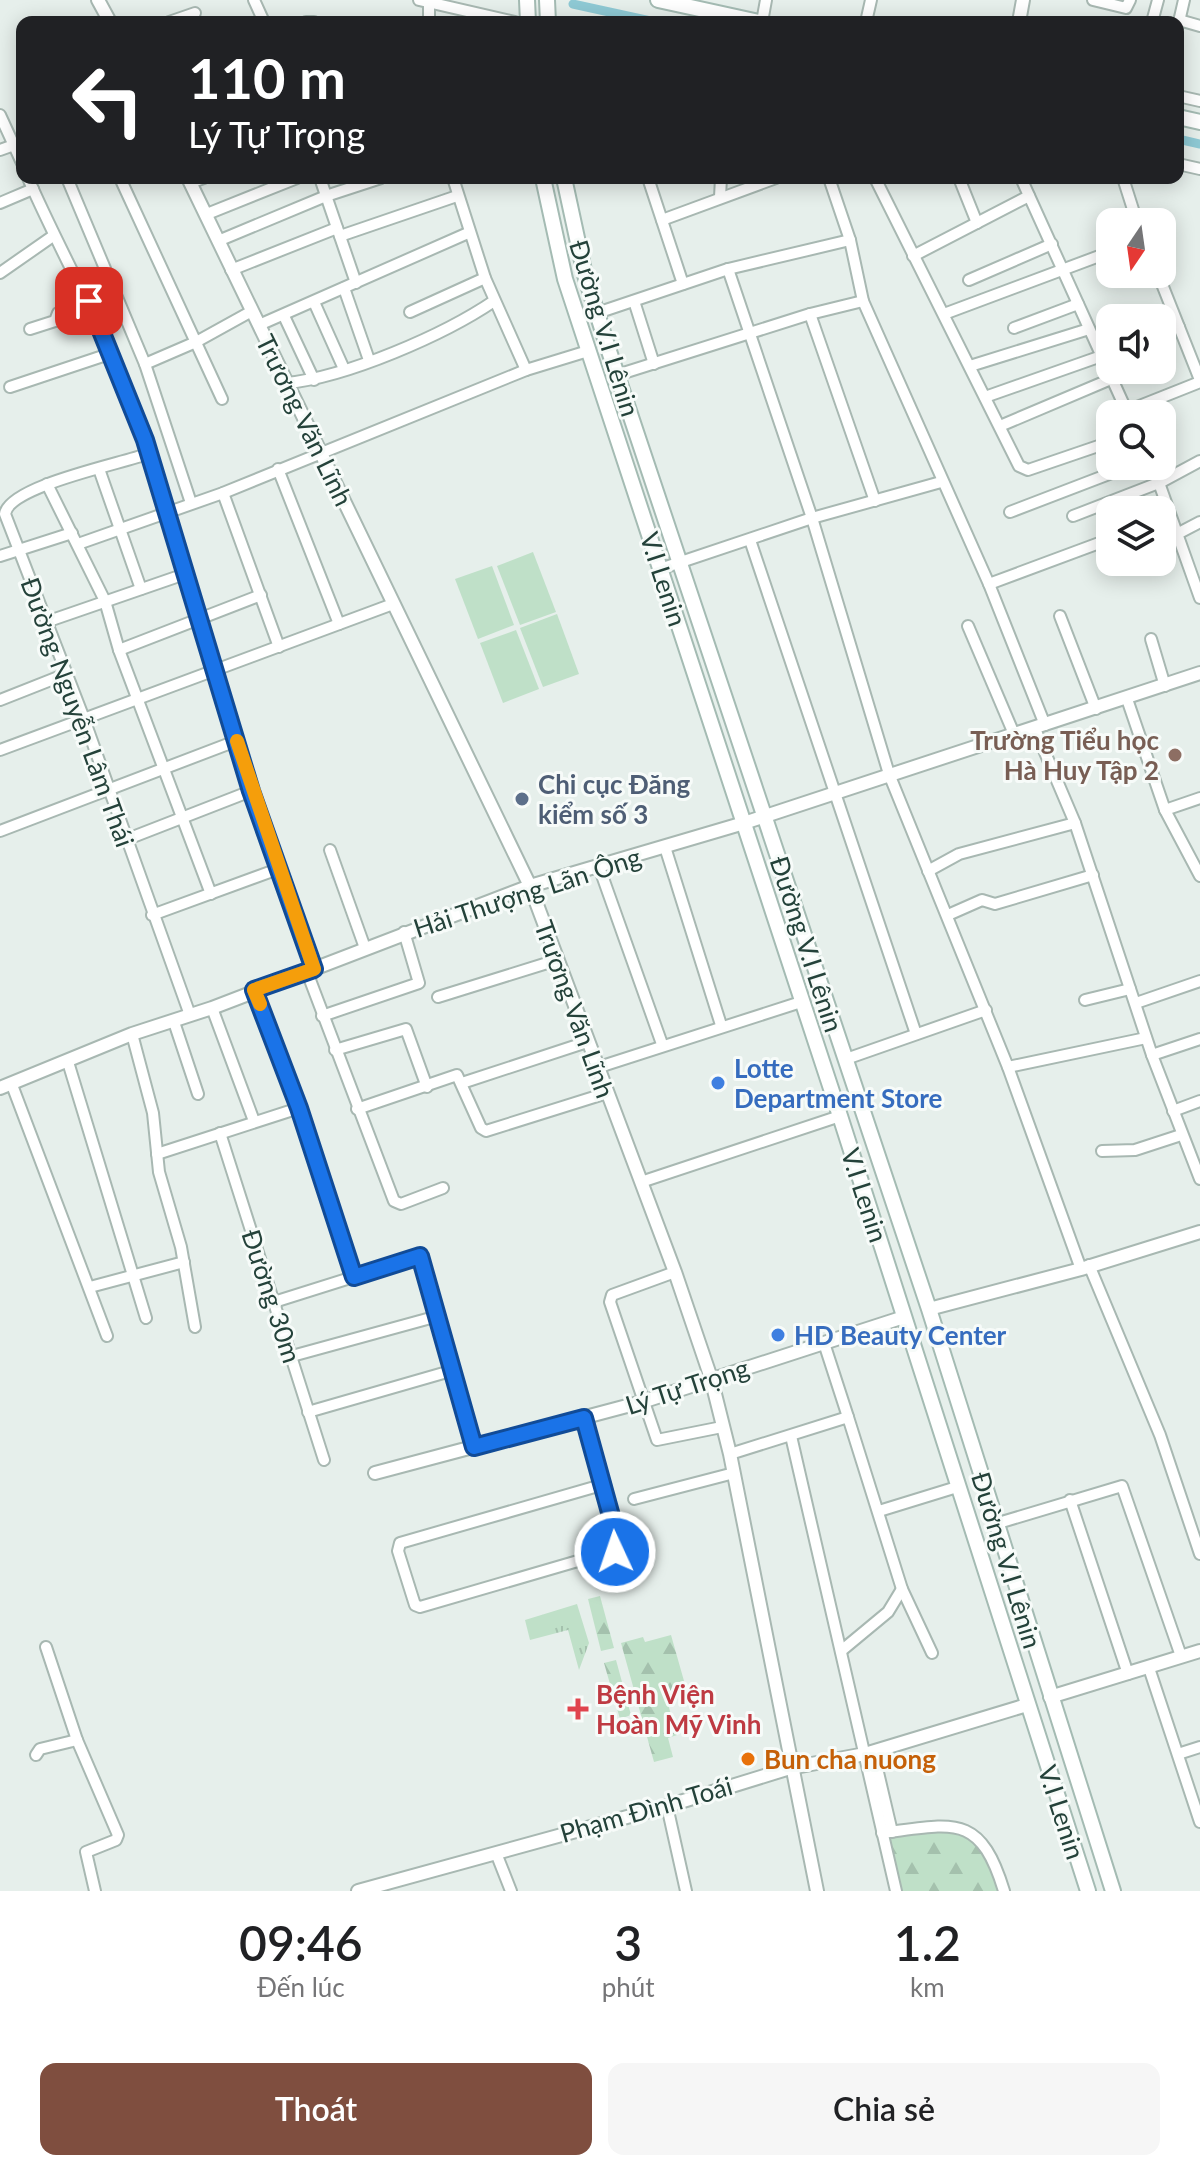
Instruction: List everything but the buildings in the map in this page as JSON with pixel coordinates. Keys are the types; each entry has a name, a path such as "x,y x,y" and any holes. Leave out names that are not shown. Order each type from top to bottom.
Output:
{"main road":[{"path":"666,1 711,6 742,16"},
{"name":"V.I Lenin","path":"544,184 552,229 588,351 840,1116 1088,1891"},
{"name":"Đường V.I Lênin","path":"565,184 585,275 597,313 929,1309 1113,1891"},
{"path":"619,445 639,439"},
{"path":"904,1317 929,1309"},
{"path":"1027,1705 1050,1697"}],"street":[{"path":"1093,0 1126,8 1130,0"},
{"path":"424,1 489,16"},
{"path":"186,16 195,13"},
{"path":"0,115 16,150"},
{"path":"0,150 14,145"},
{"path":"0,203 28,184"},
{"path":"30,184 112,353 167,512 251,791 311,970 322,1016 395,1202 443,1188"},
{"path":"70,184 145,364 191,503"},
{"path":"123,184 222,399"},
{"name":"Trương Văn Lĩnh","path":"191,184 530,886 675,1272 711,1378 730,1454 790,1768 817,1891"},
{"path":"207,214 282,184"},
{"path":"322,184 356,283"},
{"path":"218,241 363,184"},
{"path":"454,184 485,278 526,370"},
{"path":"650,184 683,284"},
{"path":"720,197 721,184"},
{"path":"662,220 758,184"},
{"path":"831,184 850,240 863,301 989,584 1093,875 1152,1055 1200,1179"},
{"path":"878,184 1024,469 1096,446"},
{"path":"961,184 977,223"},
{"path":"1024,184 1096,339"},
{"path":"1125,184 1133,208"},
{"path":"231,270 339,232 457,196"},
{"path":"913,256 1029,196"},
{"path":"259,325 468,233"},
{"path":"0,273 53,236"},
{"path":"597,313 728,269 850,240"},
{"path":"969,280 1052,244"},
{"path":"944,314 1096,257"},
{"path":"728,269 812,518 889,774 986,1010 1085,1267 1160,1435 1200,1554"},
{"path":"410,312 485,278"},
{"path":"344,288 369,360"},
{"path":"1157,400 1200,381 1164,288"},
{"path":"30,329 55,321 58,313 89,301"},
{"path":"287,383 314,380 369,360 494,301"},
{"path":"634,301 654,364"},
{"path":"617,375 810,314 863,301"},
{"path":"314,302 344,369"},
{"path":"1014,328 1078,304"},
{"path":"145,364 196,342 252,311"},
{"path":"810,314 875,501"},
{"path":"284,316 314,380"},
{"path":"970,366 1089,329"},
{"path":"0,556 121,528 223,493 526,370 588,351"},
{"path":"10,387 112,353"},
{"path":"985,397 1096,358"},
{"path":"1000,426 1099,384"},
{"name":"Đường Nguyễn Lâm Thái","path":"147,454 47,484 10,502 5,509 190,1015"},
{"path":"1073,516 1161,482 1200,461"},
{"path":"99,469 141,589"},
{"path":"278,469 339,624"},
{"path":"1010,512 1096,479"},
{"path":"660,569 812,518 941,482"},
{"path":"1161,482 1163,496"},
{"path":"47,484 105,601 119,650 211,894"},
{"path":"223,493 279,647"},
{"path":"1179,533 1200,522"},
{"path":"1176,529 1197,578 1200,598"},
{"path":"750,540 916,1034"},
{"path":"989,584 1096,544"},
{"path":"46,622 185,574"},
{"path":"119,650 261,595"},
{"path":"0,750 83,716 393,604"},
{"path":"1060,616 1096,709"},
{"path":"968,626 1014,734"},
{"path":"1151,639 1165,686"},
{"name":"Hải Thượng Lãn Ông","path":"6,1086 132,1034 212,1008 530,886 744,823 1200,673"},
{"path":"0,700 66,674"},
{"path":"1127,699 1165,810 1200,876"},
{"path":"0,831 236,741"},
{"path":"125,840 182,815 251,791"},
{"path":"1165,810 1200,798"},
{"path":"928,871 959,854 1075,823"},
{"path":"665,847 721,1025"},
{"path":"330,850 365,948"},
{"path":"598,864 662,1044"},
{"path":"152,915 278,869"},
{"path":"948,915 982,900 995,904 1093,875"},
{"path":"322,1016 419,983 404,932"},
{"path":"438,997 557,960"},
{"path":"1136,1003 1200,981"},
{"path":"1085,1000 1130,989"},
{"path":"254,990 299,1108 354,1277"},
{"path":"596,1068 721,1025 801,1002"},
{"path":"212,1008 254,1121"},
{"path":"846,1059 986,1010"},
{"path":"174,1022 198,1094"},
{"path":"335,1050 406,1029 427,1087"},
{"path":"132,1034 153,1113 157,1154 184,1262 195,1327"},
{"path":"1008,1067 1146,1038"},
{"path":"1152,1055 1200,1039"},
{"path":"462,1083 587,1042"},
{"path":"68,1062 146,1318"},
{"path":"357,1109 454,1075 462,1083 485,1131 607,1093"},
{"path":"6,1086 90,1287 107,1336"},
{"path":"1173,1111 1200,1101"},
{"path":"157,1154 299,1108"},
{"path":"641,1182 840,1116"},
{"name":"Đường 30m","path":"220,1133 324,1460"},
{"path":"1102,1151 1135,1150 1181,1135"},
{"path":"929,1309 1200,1232"},
{"path":"274,1302 420,1256 474,1447"},
{"path":"90,1287 184,1262"},
{"path":"675,1272 610,1298 620,1340 657,1440 722,1427"},
{"path":"292,1356 438,1316"},
{"name":"Lý Tự Trọng","path":"375,1473 642,1402 904,1317"},
{"path":"824,1343 902,1589 932,1653"},
{"path":"308,1412 454,1370"},
{"path":"730,1454 848,1417"},
{"path":"584,1418 605,1484 619,1545 617,1551 420,1607 415,1605 398,1551 400,1543 605,1484"},
{"path":"791,1436 841,1651 869,1753 887,1832 896,1891"},
{"path":"634,1499 734,1473"},
{"path":"995,1524 1117,1485 1124,1488 1181,1656"},
{"path":"879,1511 957,1487"},
{"path":"1070,1500 1128,1674"},
{"path":"841,1651 888,1612 902,1589"},
{"path":"46,1647 77,1740 118,1835 116,1840 86,1852 95,1891"},
{"path":"1050,1697 1200,1651"},
{"path":"1149,1668 1200,1822"},
{"name":"Phạm Đình Toái","path":"358,1891 667,1806 790,1768 869,1753 1027,1705"},
{"path":"36,1755 40,1749 77,1740"},
{"path":"1178,1754 1200,1747"},
{"path":"667,1806 686,1891"},
{"path":"887,1832 942,1826 970,1832 990,1850 1004,1891"},
{"path":"496,1853 511,1891"}],"green space":[{"path":"533,552 556,612 520,625 497,566"},
{"path":"492,566 514,625 478,639 455,579"},
{"path":"557,614 579,674 543,687 520,628"},
{"path":"516,630 539,689 503,703 480,643"},
{"path":"600,1596 614,1648 601,1651 588,1599"},
{"path":"577,1604 589,1643 579,1670 568,1630 530,1640 525,1620"},
{"path":"671,1635 686,1688 665,1694 677,1735 668,1738 673,1757 654,1762 621,1643 643,1637 645,1642"},
{"path":"616,1660 631,1715 620,1719 604,1663"},
{"path":"942,1826 976,1836 1004,1891 896,1891 882,1833"}],"waterway":[{"path":"573,4 628,16"},
{"path":"1184,140 1200,144"}],"slow traffic":[{"path":"237,741 251,791 314,969 254,990 260,1004"}],"place":[{"name":"Trường Tiểu học Hà Huy Tập 2","path":"1175,755"},
{"name":"Chi cục Đăng kiểm số 3","path":"522,799"},
{"name":"Lotte Department Store","path":"718,1083"},
{"name":"HD Beauty Center","path":"778,1335"},
{"name":"Bệnh Viện Hoàn Mỹ Vinh","path":"578,1709"},
{"name":"Bun cha nuong","path":"748,1759"}],"route":[{"path":"89,301 145,440 251,791 314,969 254,990 299,1108 354,1277 420,1256 474,1447 584,1418 605,1484 619,1545 615,1552"}]}
